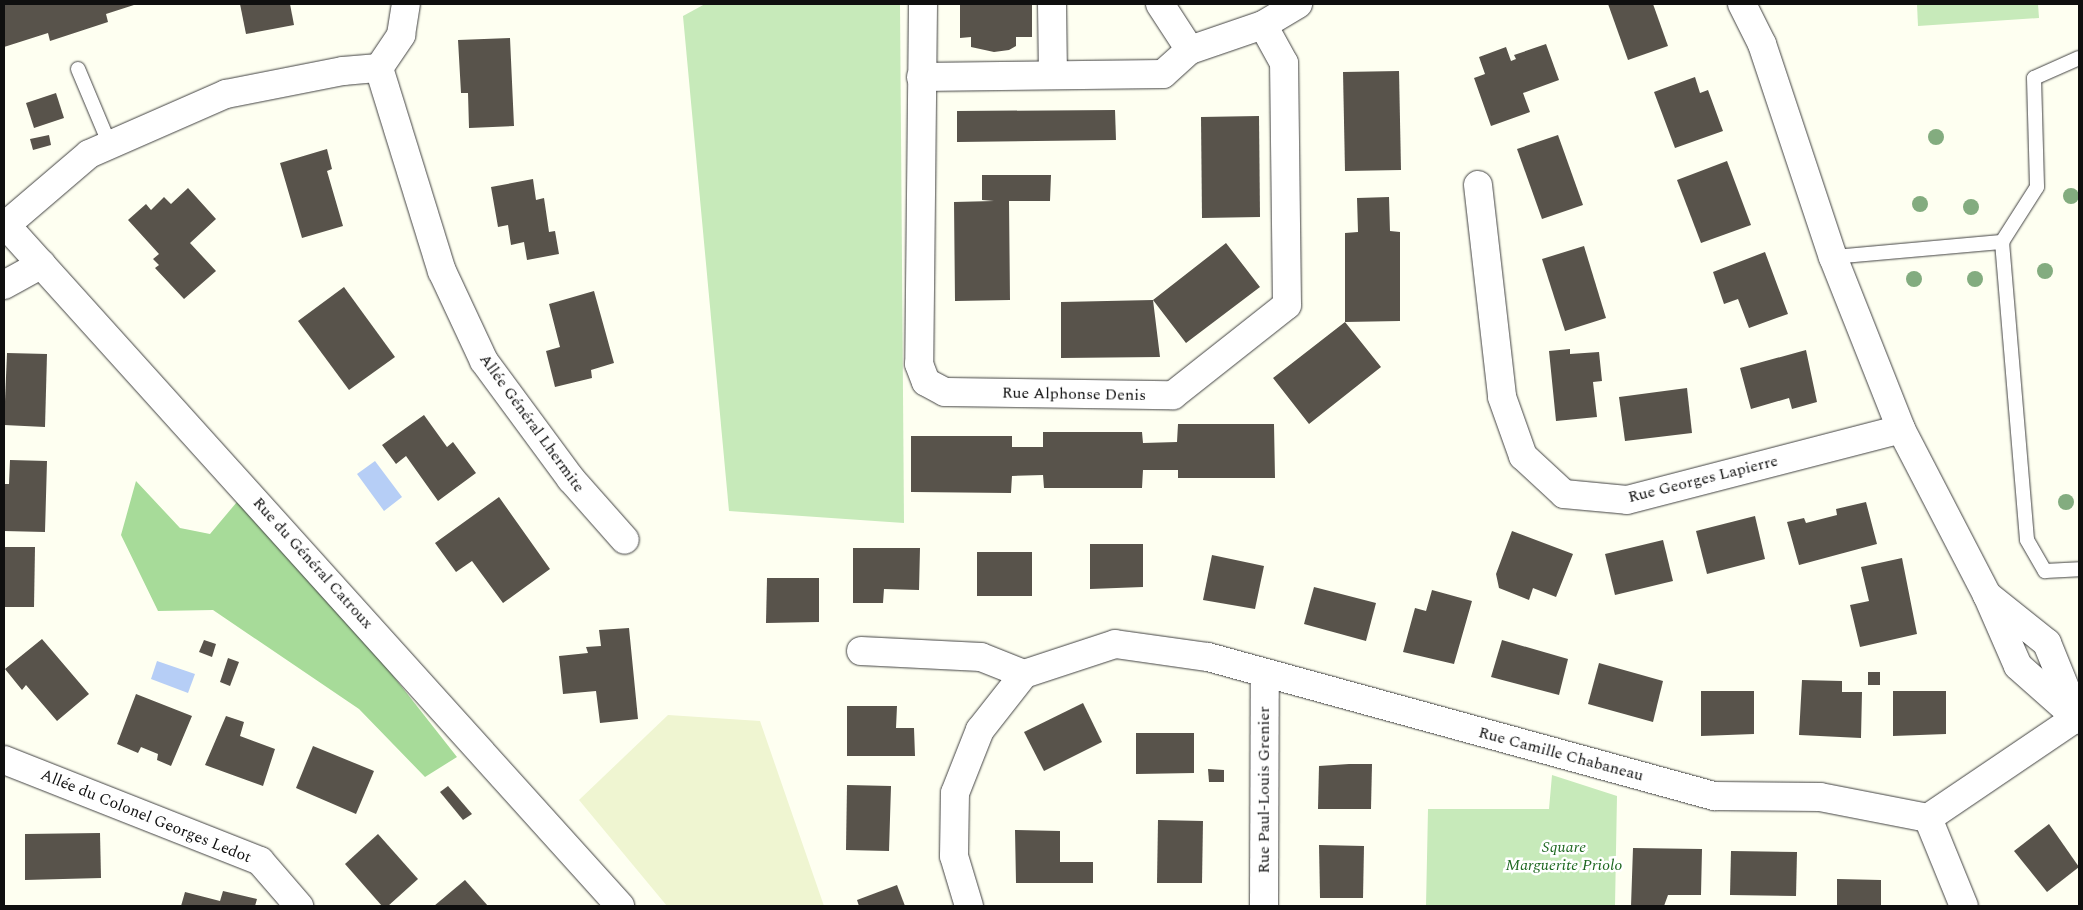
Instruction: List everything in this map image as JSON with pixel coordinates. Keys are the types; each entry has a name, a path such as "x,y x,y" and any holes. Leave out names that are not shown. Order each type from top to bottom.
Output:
{"street":[{"path":"5,224 88,154 226,94 343,71 379,68 401,35 406,4"},
{"name":"Rue Alphonse Denis","path":"923,4 919,364 926,382 945,392 1173,395 1287,305 1284,63 1263,25"},
{"path":"1052,4 1053,75"},
{"path":"1160,4 1190,50"},
{"path":"922,77 1162,74 1190,50 1263,25 1298,4"},
{"path":"1742,4 1762,44 1833,257 1902,429 1987,595 2018,666 2078,718"},
{"name":"Allée Général Lhermite","path":"379,68 442,271 484,361 571,479 625,540"},
{"name":"Rue Georges Lapierre","path":"1478,185 1502,397 1523,456 1564,494 1627,500 1902,429"},
{"name":"Rue du Général Catroux","path":"5,224 620,906"},
{"path":"4,285 42,264"},
{"path":"1987,595 2047,643 2078,718"},
{"name":"Rue Camille Chabaneau","path":"1024,674 1115,644 1208,657 1714,796 1820,797 1928,818"},
{"path":"860,651 981,657 1024,674 980,730 954,793 954,856 969,906"},
{"name":"Rue Paul-Louis Grenier","path":"1264,906 1265,673"},
{"path":"1964,906 1928,818 2078,718"},
{"name":"Allée du Colonel Georges Ledot","path":"4,760 260,861 299,906"}],"lane":[{"path":"2079,58 2034,78 2037,187 2002,242 2027,540 2045,571 2079,569"},
{"path":"78,69 110,144"},
{"path":"1833,257 2002,242"}],"green space":[{"path":"705,4 900,4 904,523 729,511 683,16"},
{"path":"1917,4 2038,4 2039,18 1918,26"},
{"path":"136,481 180,528 210,534 247,490 457,757 425,777 359,709 213,610 158,611 121,535"},
{"path":"668,715 760,721 824,906 667,906 579,800"},
{"name":"Square Marguerite Priolo","path":"1552,775 1617,796 1615,906 1426,906 1428,809 1549,809"}],"water":[{"path":"375,461 402,497 384,511 357,474"},
{"path":"157,661 195,674 188,693 151,679"}],"building":[{"path":"4,4 137,4 106,14 108,22 50,41 48,33 4,47"},
{"path":"240,4 290,4 294,25 246,34"},
{"path":"960,4 1032,4 1032,37 1016,37 1016,46 1009,50 994,52 971,47 971,37 960,38"},
{"path":"1608,4 1653,4 1668,46 1628,60"},
{"path":"510,38 514,126 469,128 468,93 461,93 458,40"},
{"path":"1546,44 1559,80 1523,93 1530,112 1491,126 1474,78 1485,74 1479,57 1506,47 1511,61 1516,59 1514,55"},
{"path":"1399,71 1401,170 1345,171 1343,72"},
{"path":"1695,77 1700,93 1708,90 1723,131 1675,148 1654,92"},
{"path":"56,93 64,118 34,128 26,103"},
{"path":"1115,110 1116,140 957,142 957,111"},
{"path":"1259,116 1260,217 1202,218 1201,117"},
{"path":"49,135 51,145 33,150 30,139"},
{"path":"1558,135 1583,205 1542,219 1517,149"},
{"path":"327,149 332,169 327,171 343,226 302,238 280,163"},
{"path":"1727,161 1751,225 1701,243 1677,180"},
{"path":"982,175 1051,175 1050,201 1009,201 1010,300 955,301 954,202 994,201 982,200"},
{"path":"533,179 536,200 544,198 549,232 555,231 559,254 527,260 524,242 511,245 508,225 498,227 491,187"},
{"path":"188,188 216,219 190,243 216,271 184,299 155,268 159,265 153,259 159,254 128,220 146,204 151,210 164,197 171,204"},
{"path":"1389,197 1390,231 1400,232 1400,321 1345,322 1345,233 1358,232 1357,198"},
{"path":"1226,243 1260,287 1186,343 1153,300"},
{"path":"1584,246 1606,318 1565,331 1542,259"},
{"path":"1765,252 1788,314 1749,328 1738,299 1724,304 1713,272"},
{"path":"344,287 395,357 349,390 298,321"},
{"path":"594,291 614,363 591,370 592,378 555,387 546,351 560,347 549,304"},
{"path":"1153,300 1160,357 1061,358 1061,302"},
{"path":"1345,322 1381,367 1309,424 1273,378"},
{"path":"1570,349 1570,354 1599,352 1602,381 1593,382 1597,417 1556,421 1549,351"},
{"path":"1806,350 1817,402 1792,409 1789,398 1751,409 1740,368"},
{"path":"7,353 47,354 45,427 4,425"},
{"path":"1687,388 1692,433 1625,441 1619,397"},
{"path":"424,415 447,447 453,442 476,473 438,501 406,456 396,464 382,445"},
{"path":"1178,424 1274,424 1275,478 1178,478 1178,470 1143,470 1142,488 1044,488 1043,475 1012,476 1011,493 911,492 911,436 1012,436 1012,447 1043,447 1043,432 1142,432 1143,443 1177,442"},
{"path":"10,460 47,461 45,532 4,531 4,484 9,484"},
{"path":"499,497 550,569 503,603 472,561 456,572 435,543"},
{"path":"1866,502 1877,544 1799,565 1787,522 1804,518 1806,523 1837,515 1836,509"},
{"path":"1755,516 1765,559 1707,574 1696,531"},
{"path":"1512,531 1573,554 1556,597 1533,588 1529,600 1499,588 1496,574"},
{"path":"1663,540 1673,581 1615,595 1605,554"},
{"path":"1090,544 1143,544 1143,587 1090,589"},
{"path":"4,547 35,547 34,607 4,607"},
{"path":"853,548 920,548 919,590 884,589 883,603 853,603"},
{"path":"977,552 1032,552 1032,596 977,596"},
{"path":"1212,555 1264,566 1255,609 1203,600"},
{"path":"1902,558 1917,634 1860,647 1850,605 1869,601 1861,567"},
{"path":"767,578 819,578 819,622 766,623"},
{"path":"1314,587 1376,603 1366,641 1304,624"},
{"path":"1432,590 1472,601 1454,664 1403,652 1415,608 1426,611"},
{"path":"629,628 638,719 600,723 596,691 563,694 559,656 588,653 586,647 601,646 599,630"},
{"path":"42,639 89,694 57,721 26,685 22,690 5,669"},
{"path":"204,640 216,644 212,657 199,652"},
{"path":"1502,640 1568,659 1559,695 1491,677"},
{"path":"228,658 239,662 230,686 220,682"},
{"path":"1599,663 1663,681 1653,722 1588,704"},
{"path":"1868,672 1880,672 1880,685 1868,685"},
{"path":"1802,680 1842,681 1842,692 1862,692 1861,738 1799,735"},
{"path":"1701,691 1754,691 1754,734 1701,736"},
{"path":"1893,691 1946,691 1946,734 1893,736"},
{"path":"136,694 192,716 171,766 157,760 158,754 141,747 138,753 117,744"},
{"path":"1083,703 1102,742 1044,771 1024,732"},
{"path":"847,706 897,706 896,728 914,728 915,756 847,756"},
{"path":"226,716 244,722 240,736 275,749 263,786 205,765"},
{"path":"1136,733 1194,733 1194,773 1136,774"},
{"path":"313,746 374,771 356,814 296,788"},
{"path":"1372,764 1371,809 1318,809 1319,766"},
{"path":"1208,769 1224,770 1224,782 1209,782"},
{"path":"847,785 891,786 889,851 846,850"},
{"path":"448,786 472,814 463,820 440,792"},
{"path":"1158,820 1203,821 1202,883 1157,883"},
{"path":"2049,824 2079,867 2047,892 2014,851"},
{"path":"1015,830 1060,831 1060,862 1093,862 1093,883 1016,883"},
{"path":"100,833 101,878 25,880 25,834"},
{"path":"378,834 418,879 388,906 382,906 345,864"},
{"path":"1319,845 1364,846 1363,898 1320,898"},
{"path":"1633,848 1702,849 1701,895 1668,895 1664,906 1631,906"},
{"path":"1731,851 1797,852 1796,896 1730,895"},
{"path":"1837,879 1881,880 1881,906 1837,906"},
{"path":"465,880 488,906 434,906"},
{"path":"897,885 905,906 859,906 857,900"},
{"path":"223,891 257,899 255,906 181,906 185,892 220,901"}]}
